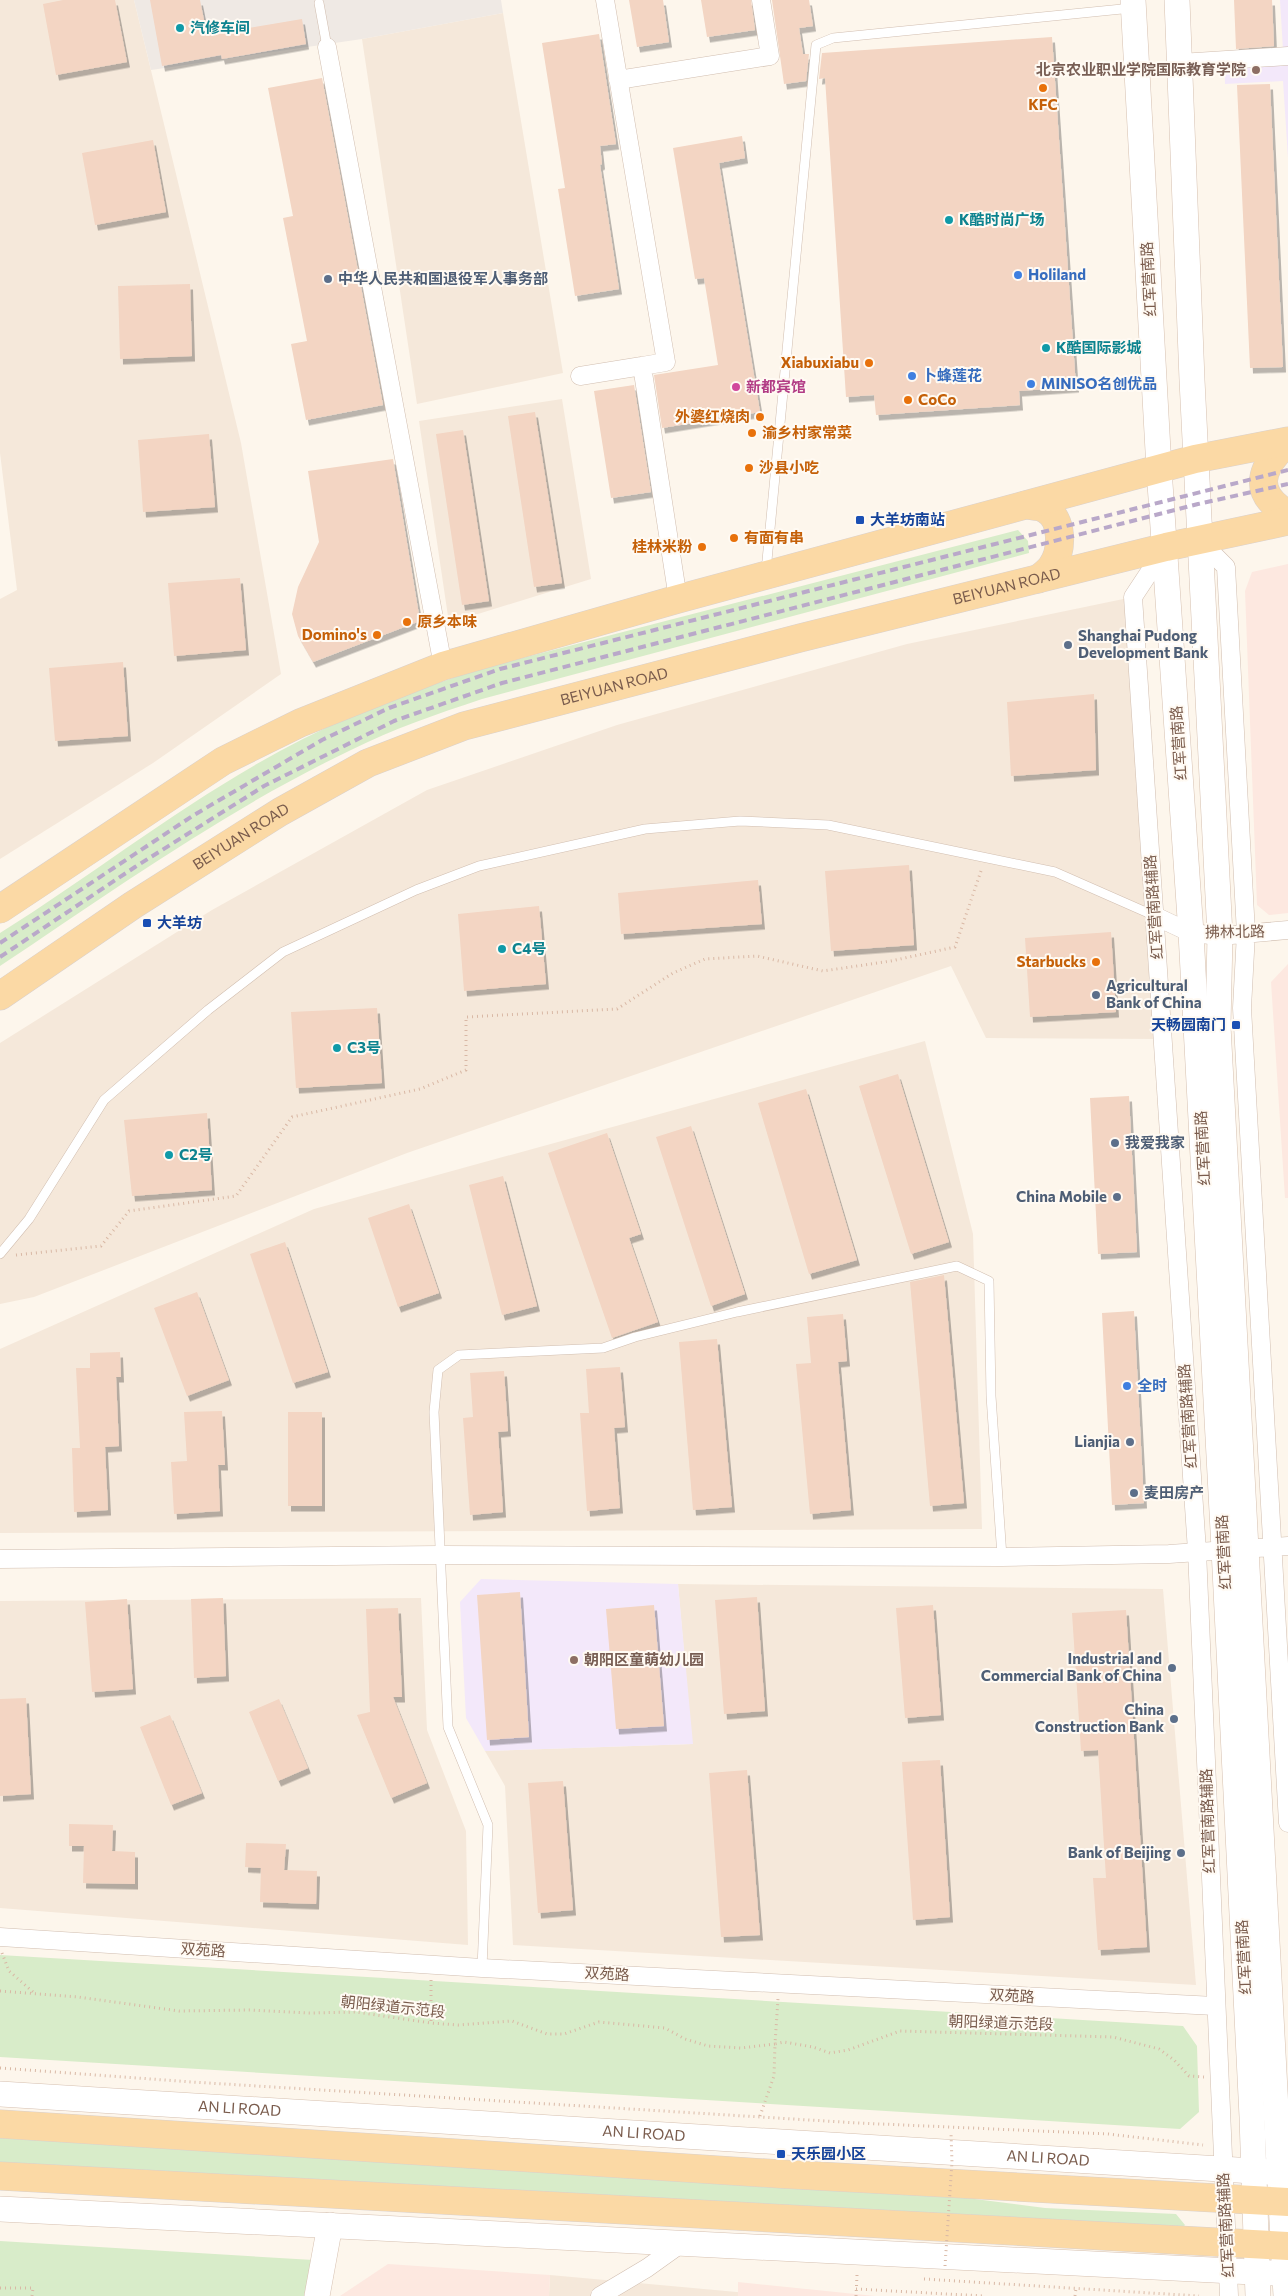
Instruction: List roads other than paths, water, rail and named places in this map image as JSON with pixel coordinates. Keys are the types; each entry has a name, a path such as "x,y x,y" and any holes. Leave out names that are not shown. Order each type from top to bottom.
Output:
{"main road":[{"name":"红军营南路","path":"1177,0 1195,459 1220,936 1218,1026 1258,2284"},
{"name":"红军营南路","path":"1134,4 1159,469 1166,547 1191,933 1235,1549 1284,2173 1286,2281"},
{"path":"1154,385 1163,391 1172,392 1183,389 1192,380"},
{"path":"0,909 223,761 300,723 443,666 678,599 1195,459 1288,442"},
{"path":"1288,442 1276,453 1264,470 1264,486 1273,506 1288,514"},
{"path":"1026,505 1044,508 1054,515 1059,531 1059,547 1053,565 1038,579"},
{"name":"BEIYUAN ROAD","path":"0,996 133,905 280,812 368,763 416,743 464,726 800,638 1166,547 1288,522"},
{"path":"1171,626 1186,618 1203,624"},
{"name":"AN LI ROAD","path":"0,2094 1223,2159 1254,2172 1284,2173"},
{"name":"AN LI ROAD","path":"0,2124 781,2174 1285,2201"},
{"path":"0,2176 1286,2245"},
{"path":"0,2208 1228,2270 1258,2284 1286,2281"},
{"path":"317,2296 330,2225"}],"street":[{"path":"580,376 666,362 605,0"},
{"path":"618,80 770,56 761,0"},
{"path":"327,47 443,666"},
{"path":"1180,63 1288,56"},
{"path":"642,366 678,599"},
{"path":"1199,540 1226,567 1246,934 1242,1008 1280,1546 1288,1823"},
{"name":"红军营南路辅路","path":"1166,547 1134,597 1197,1550 1215,2006 1230,2296"},
{"name":"拂林北路","path":"1155,916 1191,933 1220,936 1288,930"},
{"path":"0,1559 440,1555 1002,1557 1169,1554 1197,1550 1280,1546"},
{"name":"双苑路","path":"0,1937 482,1968 1215,2006"},
{"path":"600,2296 682,2243"}],"lane":[{"path":"319,4 327,47"},
{"path":"766,576 816,45 833,38 1134,4"},
{"path":"5,1255 104,1100 208,1010 283,952 416,890 479,866 645,829 740,821 828,825 1055,872 1155,916"},
{"path":"482,1968 488,1825 448,1727 434,1412 438,1370 459,1355 603,1348 635,1337 737,1312 956,1266 989,1282 991,1396 1002,1557"}],"railway":[{"path":"0,943 194,815 322,740 389,708 500,669 1288,470"},
{"path":"0,957 135,867 264,786 394,721 502,683 1198,504 1288,484"}],"place":[{"name":"汽修车间","path":"180,28"},
{"name":"北京农业职业学院国际教育学院","path":"1256,70"},
{"name":"KFC","path":"1043,88"},
{"name":"K酷时尚广场","path":"949,220"},
{"name":"Holiland","path":"1018,275"},
{"name":"中华人民共和国退役军人事务部","path":"328,279"},
{"name":"K酷国际影城","path":"1046,348"},
{"name":"Xiabuxiabu","path":"869,363"},
{"name":"卜蜂莲花","path":"912,376"},
{"name":"MINISO名创优品","path":"1031,384"},
{"name":"新都宾馆","path":"736,387"},
{"name":"CoCo","path":"908,400"},
{"name":"外婆红烧肉","path":"760,417"},
{"name":"渝乡村家常菜","path":"752,433"},
{"name":"沙县小吃","path":"749,468"},
{"name":"大羊坊南站","path":"860,520"},
{"name":"有面有串","path":"734,538"},
{"name":"桂林米粉","path":"702,547"},
{"name":"原乡本味","path":"407,622"},
{"name":"Domino's","path":"377,635"},
{"name":"Shanghai Pudong Development Bank","path":"1068,645"},
{"name":"大羊坊","path":"147,923"},
{"name":"C4号","path":"502,949"},
{"name":"Starbucks","path":"1096,962"},
{"name":"Agricultural Bank of China","path":"1096,995"},
{"name":"天畅园南门","path":"1236,1025"},
{"name":"C3号","path":"337,1048"},
{"name":"我爱我家","path":"1115,1143"},
{"name":"C2号","path":"169,1155"},
{"name":"China Mobile","path":"1117,1197"},
{"name":"全时","path":"1127,1386"},
{"name":"Lianjia","path":"1130,1442"},
{"name":"麦田房产","path":"1134,1493"},
{"name":"朝阳区童萌幼儿园","path":"574,1660"},
{"name":"Industrial and Commercial Bank of China","path":"1172,1668"},
{"name":"China Construction Bank","path":"1174,1719"},
{"name":"Bank of Beijing","path":"1181,1853"},
{"name":"天乐园小区","path":"781,2154"}]}
